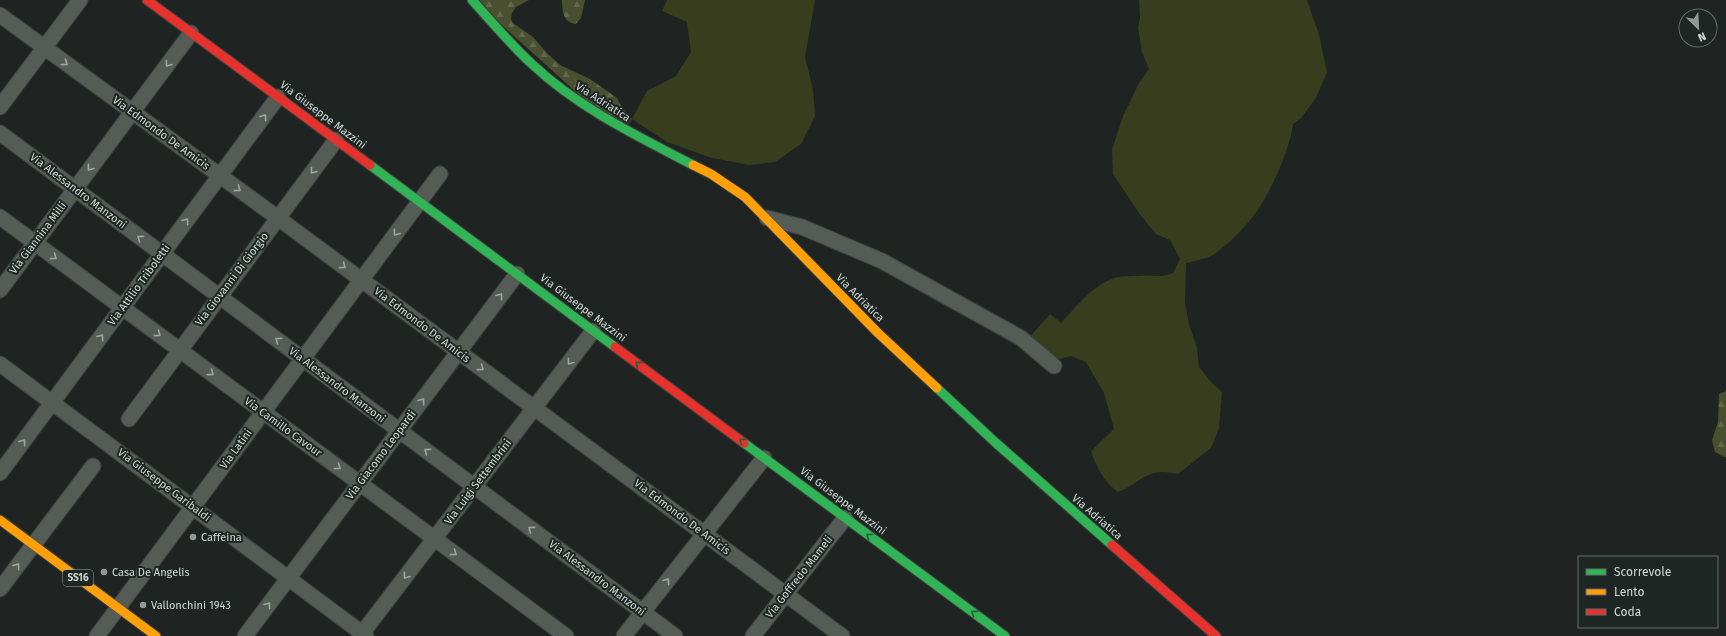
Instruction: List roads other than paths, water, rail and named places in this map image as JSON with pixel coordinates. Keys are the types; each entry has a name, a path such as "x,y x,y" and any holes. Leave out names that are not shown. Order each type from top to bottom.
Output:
{"main road":[{"name":"Via Giuseppe Mazzini","path":"147,0 1005,636"},
{"name":"Via Adriatica","path":"472,0 522,54 562,88 618,126 720,179 745,197 878,333 990,438 1216,636"},
{"name":"SS16","path":"0,520 156,636"}],"street":[{"path":"0,107 80,0"},
{"name":"Via Edmondo De Amicis","path":"0,15 220,175 842,636"},
{"name":"Via Giannina Milli","path":"0,290 191,33"},
{"name":"Via Attilio Triboletti","path":"0,473 278,97"},
{"name":"Via Alessandro Manzoni","path":"0,133 675,636"},
{"name":"Via Giovanni Di Giorgio","path":"129,419 336,140"},
{"name":"Via Latini","path":"97,636 440,174"},
{"name":"Via Camillo Cavour","path":"0,217 566,636"},
{"path":"767,218 802,227 882,261 1021,338 1054,366"},
{"name":"Via Giacomo Leopardi","path":"245,636 517,274"},
{"name":"Via Luigi Settembrini","path":"363,635 474,486 593,331"},
{"name":"Via Giuseppe Garibaldi","path":"0,364 289,578 363,635"},
{"path":"624,636 764,458"},
{"path":"0,589 93,466"},
{"name":"Via Goffredo Mameli","path":"753,636 845,518"}],"place":[{"name":"Caffeina","path":"193,537"},
{"name":"Casa De Angelis","path":"104,572"},
{"name":"Vallonchini 1943","path":"143,605"}]}
